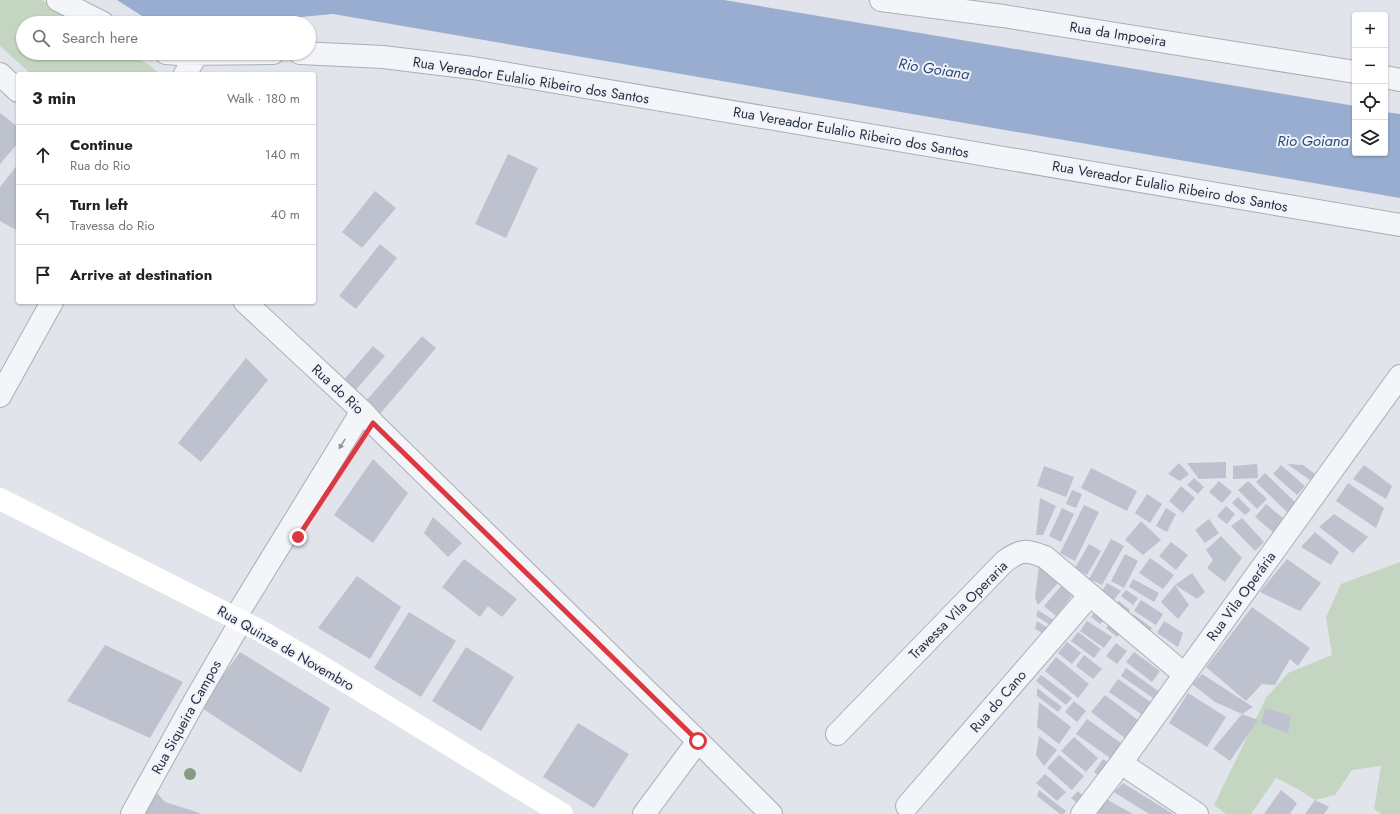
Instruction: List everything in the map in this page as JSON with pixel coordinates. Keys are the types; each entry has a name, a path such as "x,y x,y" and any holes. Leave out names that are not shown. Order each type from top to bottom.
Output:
{"street":[{"path":"58,0 89,16"},
{"name":"Rua da Impoeira","path":"881,0 1004,8 1352,71"},
{"name":"Rua Vereador Eulalio Ribeiro dos Santos","path":"316,54 383,57 473,68 1400,225"},
{"path":"186,72 194,60"},
{"path":"0,74 16,89"},
{"path":"1388,78 1400,80"},
{"path":"0,396 51,304"},
{"name":"Rua do Rio","path":"247,304 368,417 771,814"},
{"name":"Rua Vila Operária","path":"1082,814 1121,764 1184,674 1400,376"},
{"name":"Rua Siqueira Campos","path":"132,814 194,702 242,622 286,555 368,417"},
{"name":"Rua Quinze de Novembro","path":"0,499 242,622 314,662 562,814"},
{"name":"Travessa Vila Operaria","path":"837,734 1005,561 1017,552 1032,552 1046,557 1184,674"},
{"name":"Rua do Cano","path":"906,806 1090,595"},
{"path":"644,814 698,741"},
{"path":"1121,764 1197,814"}],"green space":[{"path":"0,0 42,0 68,16 16,16 16,60 141,60 151,66 157,72 29,72 0,46"},
{"path":"1400,562 1400,814 1382,814 1374,809 1381,766 1352,770 1335,795 1315,800 1276,778 1251,814 1226,814 1214,805 1266,698 1288,673 1332,655 1326,617 1341,584"}],"water":[{"name":"Rio Goiana","path":"117,0 724,0 1352,105 1352,156 1388,156 1388,112 1400,114 1400,198 333,14 311,16 142,16"}],"building":[{"path":"0,113 16,125 16,145 0,164"},
{"path":"508,154 538,168 506,238 475,224"},
{"path":"16,167 16,230 0,221 0,187"},
{"path":"375,191 396,208 362,248 342,232"},
{"path":"380,244 397,258 356,309 339,296"},
{"path":"422,336 436,348 380,414 366,401"},
{"path":"373,346 385,356 354,392 342,382"},
{"path":"246,358 268,380 201,462 178,443"},
{"path":"373,459 408,493 373,543 334,515"},
{"path":"1226,462 1226,478 1199,479 1187,463"},
{"path":"1179,463 1189,474 1180,481 1168,474"},
{"path":"1257,464 1258,478 1233,479 1233,466"},
{"path":"1287,464 1303,465 1315,474 1310,480"},
{"path":"1281,465 1305,486 1297,495 1273,474"},
{"path":"1364,465 1392,486 1386,499 1353,479"},
{"path":"1044,466 1074,477 1066,497 1037,486"},
{"path":"1091,468 1137,491 1127,511 1081,488"},
{"path":"1265,473 1298,505 1289,514 1256,482"},
{"path":"1194,478 1204,487 1198,494 1187,485"},
{"path":"1219,481 1232,492 1222,503 1209,492"},
{"path":"1248,481 1267,499 1257,509 1238,490"},
{"path":"1348,483 1384,508 1376,528 1336,501"},
{"path":"1181,486 1195,498 1183,513 1169,501"},
{"path":"1072,490 1082,494 1076,508 1066,504"},
{"path":"1147,494 1162,504 1150,523 1135,513"},
{"path":"1238,497 1251,510 1245,515 1232,503"},
{"path":"1040,498 1056,506 1043,535 1036,535"},
{"path":"1266,504 1284,519 1273,532 1255,517"},
{"path":"1084,505 1099,512 1075,561 1060,553"},
{"path":"1226,506 1235,514 1227,524 1217,516"},
{"path":"1062,508 1074,514 1061,542 1049,536"},
{"path":"1166,508 1176,514 1167,532 1156,526"},
{"path":"1334,514 1368,537 1353,553 1319,527"},
{"path":"433,517 462,543 448,557 424,533"},
{"path":"1242,518 1264,542 1255,551 1231,526"},
{"path":"1209,519 1219,533 1205,543 1195,530"},
{"path":"1141,521 1161,540 1143,555 1125,540"},
{"path":"1315,532 1339,552 1331,565 1301,547"},
{"path":"1221,536 1242,558 1225,582 1207,568 1213,560 1206,550"},
{"path":"1111,539 1124,546 1102,585 1089,579"},
{"path":"1171,542 1188,555 1176,570 1159,556"},
{"path":"1089,544 1101,551 1087,575 1075,568"},
{"path":"1125,554 1138,561 1124,588 1111,581"},
{"path":"1150,558 1174,575 1163,589 1139,573"},
{"path":"464,559 517,599 502,617 488,606 480,617 442,587"},
{"path":"1287,559 1321,583 1300,611 1260,592"},
{"path":"1039,566 1058,583 1038,605 1035,598"},
{"path":"1192,573 1205,592 1197,599 1175,585"},
{"path":"357,576 401,607 370,659 318,628"},
{"path":"1133,579 1159,593 1154,602 1129,587"},
{"path":"1107,583 1121,591 1114,600 1102,591"},
{"path":"1175,585 1189,605 1178,619 1161,602"},
{"path":"1061,586 1072,596 1056,616 1044,606"},
{"path":"1126,590 1138,598 1133,605 1121,596"},
{"path":"1141,600 1163,614 1156,625 1134,611"},
{"path":"1119,601 1130,610 1125,617 1113,608"},
{"path":"1252,607 1310,648 1298,666 1290,659 1275,685 1262,684 1246,701 1206,667"},
{"path":"1038,610 1055,621 1052,626 1036,616"},
{"path":"1095,611 1107,618 1100,624 1091,617"},
{"path":"409,612 456,641 421,697 374,668"},
{"path":"1133,614 1152,628 1146,637 1126,622"},
{"path":"1037,621 1048,628 1044,634 1035,629"},
{"path":"1087,621 1112,637 1104,648 1080,631"},
{"path":"1164,621 1183,633 1178,647 1157,633"},
{"path":"1111,622 1122,630 1117,637 1106,628"},
{"path":"1078,632 1101,649 1094,658 1071,641"},
{"path":"1067,642 1081,653 1072,664 1058,653"},
{"path":"1116,643 1127,651 1117,664 1106,656"},
{"path":"105,645 183,682 150,738 67,701"},
{"path":"466,647 514,677 481,731 432,701"},
{"path":"240,652 330,708 301,773 200,707"},
{"path":"1134,652 1160,671 1152,682 1126,662"},
{"path":"1084,655 1102,669 1093,679 1076,666"},
{"path":"1056,657 1089,684 1078,698 1045,671"},
{"path":"1126,668 1158,691 1153,698 1121,676"},
{"path":"1202,674 1253,707 1242,714 1215,702 1192,684"},
{"path":"1041,675 1072,698 1066,705 1036,681"},
{"path":"1118,679 1152,703 1144,716 1109,692"},
{"path":"1037,688 1062,707 1058,712 1037,696"},
{"path":"1188,693 1226,717 1207,747 1169,723"},
{"path":"1105,695 1139,721 1126,739 1091,712"},
{"path":"1074,701 1086,711 1077,722 1065,712"},
{"path":"1039,702 1071,727 1059,744 1037,727"},
{"path":"1265,708 1291,716 1288,733 1261,723"},
{"path":"1242,714 1258,720 1230,761 1213,749"},
{"path":"1087,719 1121,743 1110,758 1076,734"},
{"path":"578,723 629,754 594,808 543,777"},
{"path":"1039,736 1057,750 1044,766 1036,755"},
{"path":"1074,737 1098,758 1086,772 1061,751"},
{"path":"1059,755 1084,776 1072,790 1047,768"},
{"path":"1103,759 1111,764 1102,778 1094,772"},
{"path":"1045,774 1066,792 1057,801 1036,783"},
{"path":"1123,783 1173,814 1149,814 1114,792"},
{"path":"1039,790 1066,811 1064,814 1060,814 1037,796"},
{"path":"1281,790 1297,803 1290,814 1264,814"},
{"path":"1078,791 1084,797 1078,804 1071,798"},
{"path":"157,793 165,802 200,813 145,814"},
{"path":"1106,799 1133,814 1100,814 1094,811"},
{"path":"1315,800 1329,807 1324,814 1305,814"}],"route":[{"path":"298,537 373,423 698,741"}]}
